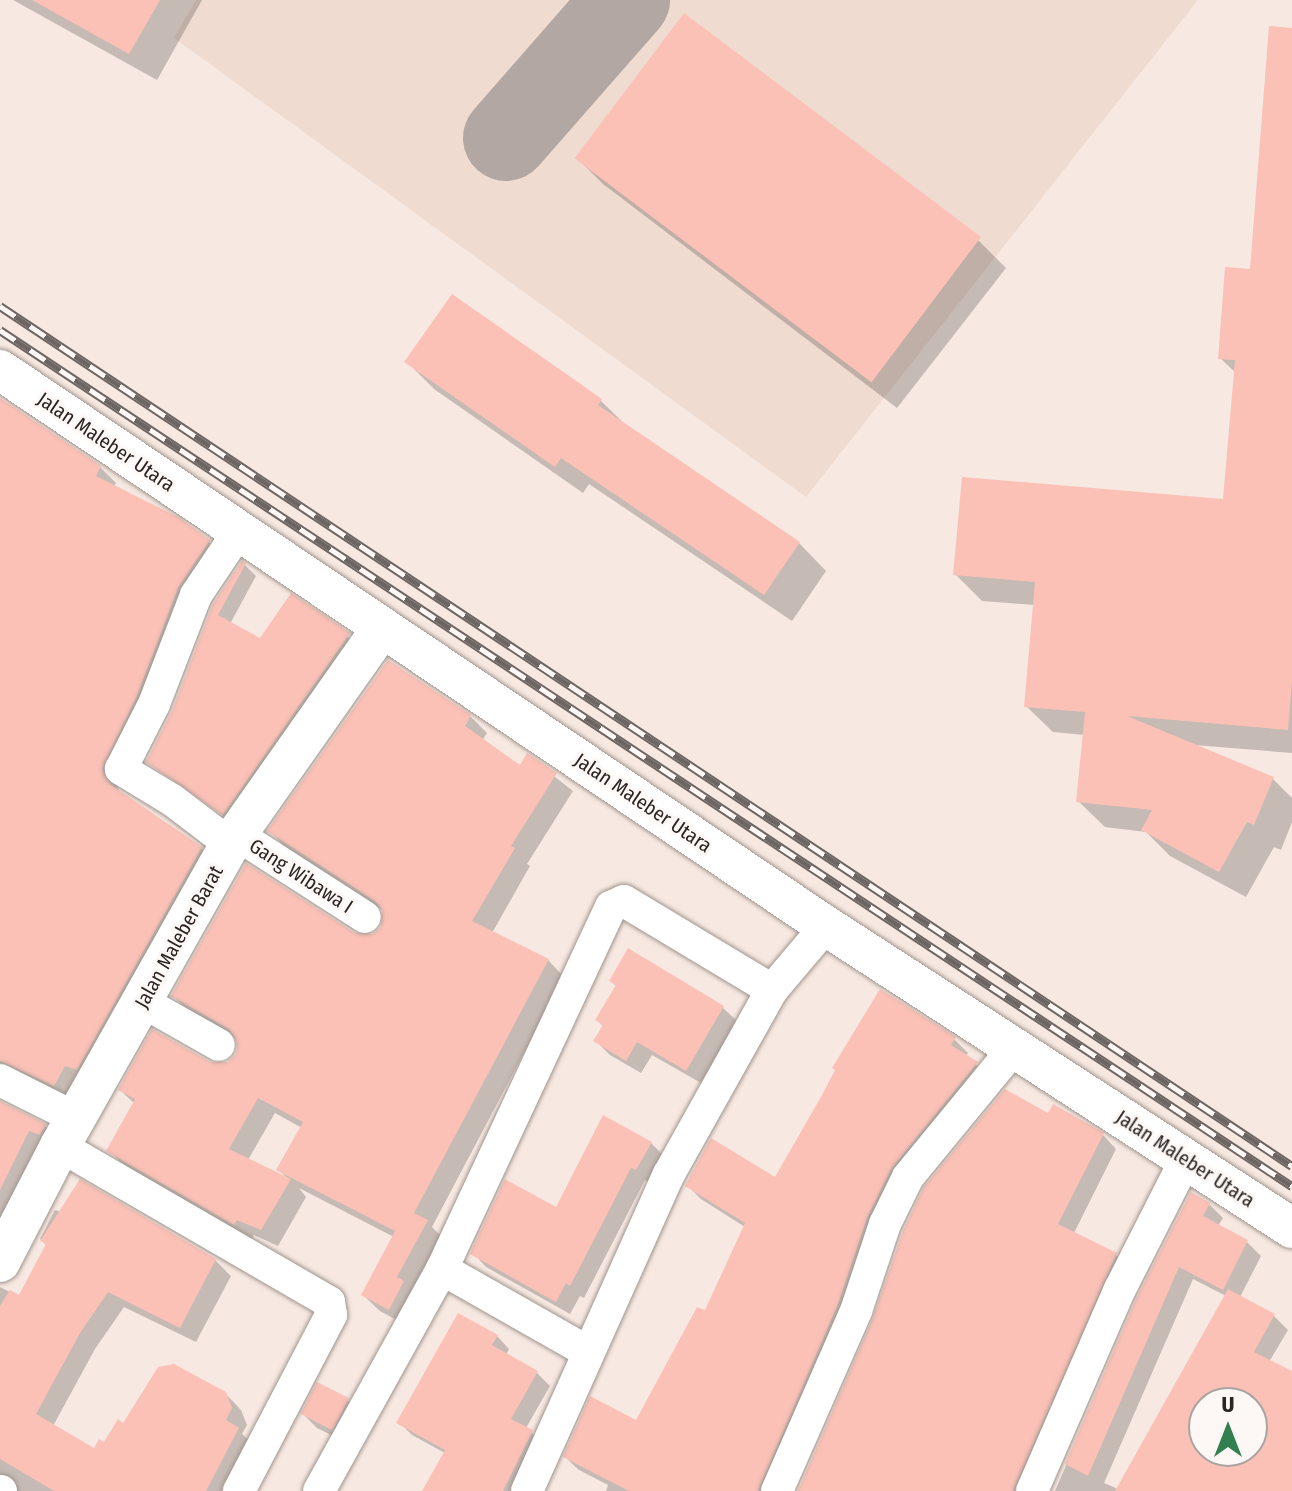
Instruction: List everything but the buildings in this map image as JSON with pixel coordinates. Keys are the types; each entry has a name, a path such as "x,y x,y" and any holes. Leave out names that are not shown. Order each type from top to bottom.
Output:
{"street":[{"name":"Jalan Maleber Utara","path":"0,370 826,926 1292,1228"},
{"name":"Gang Wibawa I","path":"239,531 196,595 154,704 121,769 365,917"},
{"name":"Jalan Maleber Barat","path":"0,1262 68,1132 233,839 382,628"},
{"path":"319,1491 442,1269 525,1085 615,902 624,901 772,990"},
{"path":"527,1491 669,1174 772,990 826,926"},
{"path":"143,1002 219,1045"},
{"path":"777,1491 856,1311 885,1224 908,1177 1014,1048"},
{"path":"0,1080 68,1132 329,1302 331,1315 239,1491"},
{"path":"1032,1491 1120,1289 1186,1159"},
{"path":"442,1269 588,1352"}],"shaded area":[{"path":"196,0 1198,0 806,497 174,38"}],"taxiway":[{"path":"506,138 627,0"}],"railway":[{"path":"0,306 1292,1166"},
{"path":"0,330 1292,1186"}]}
